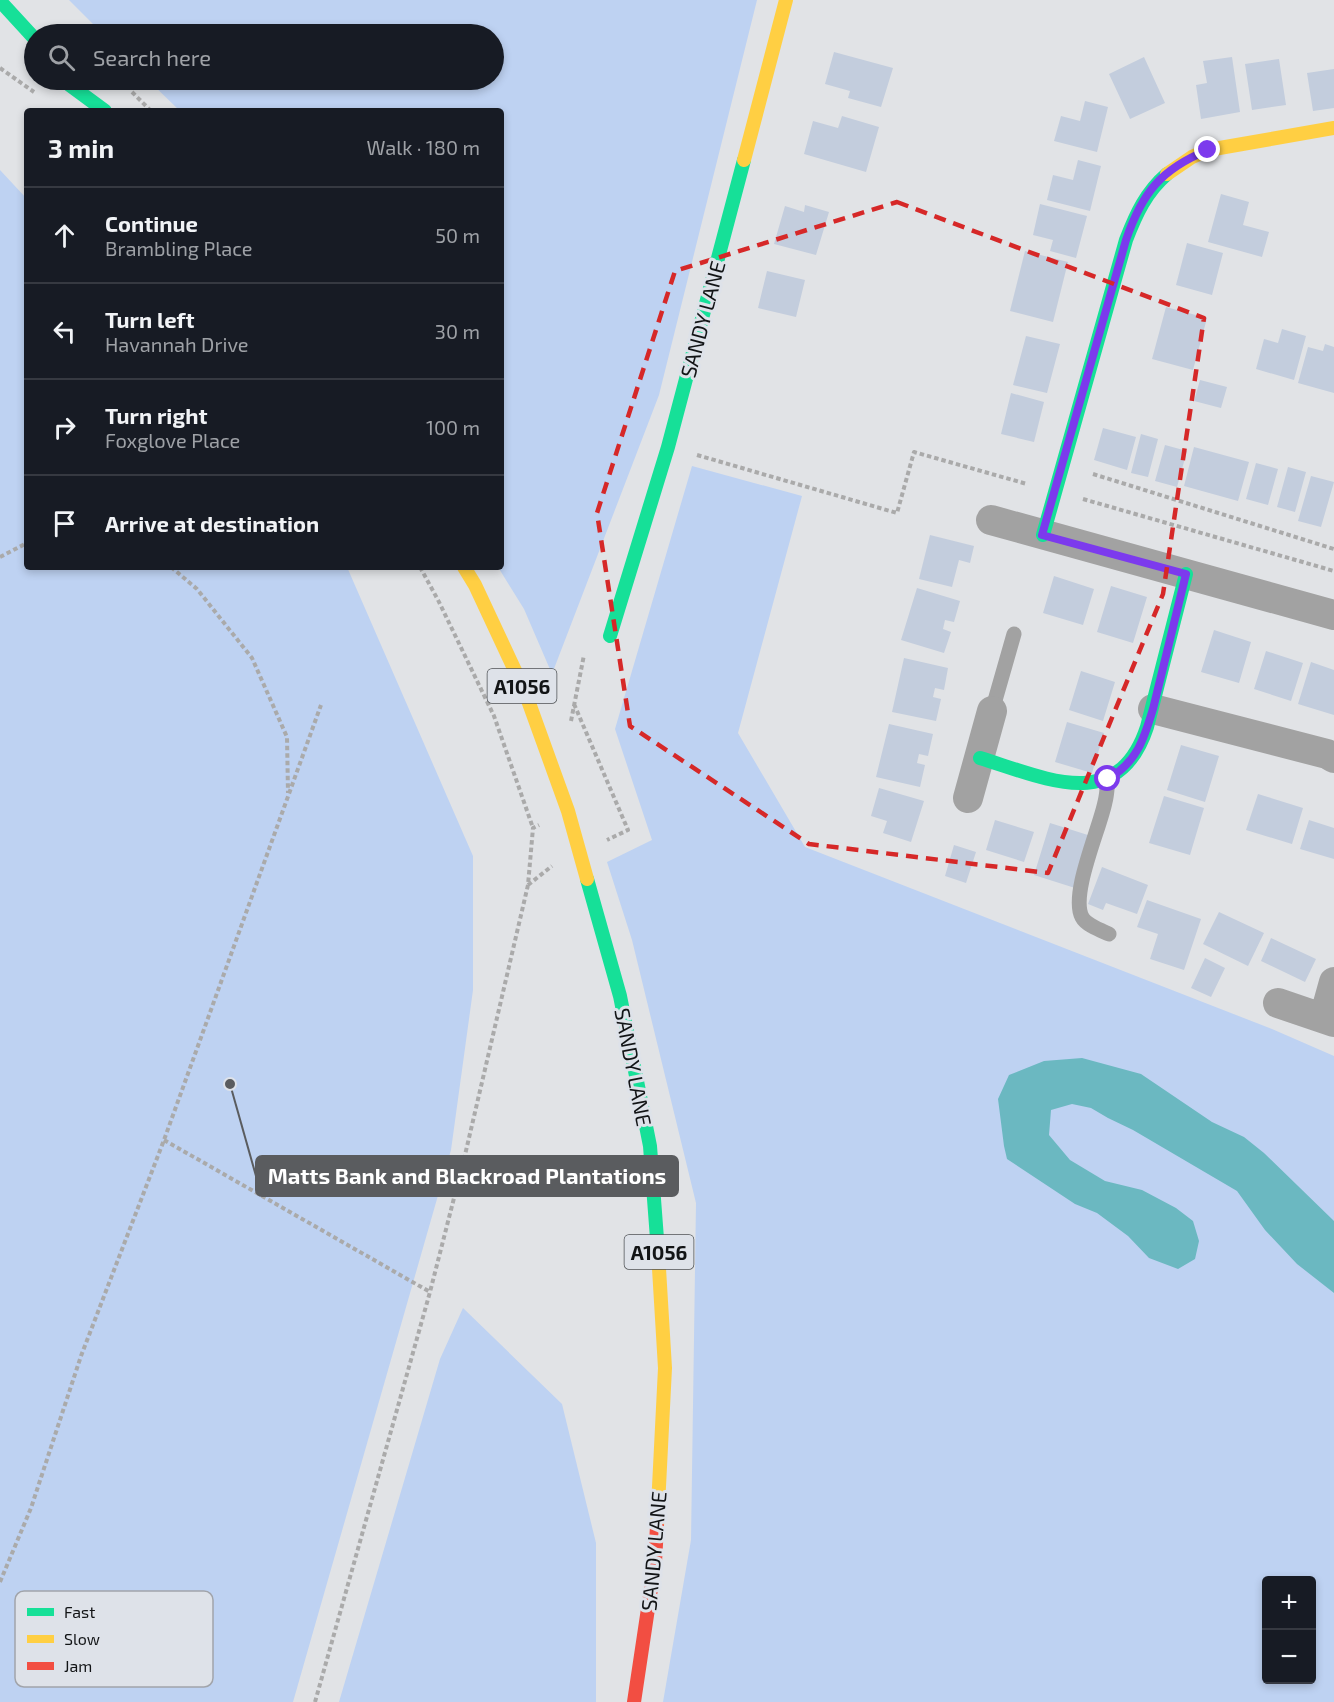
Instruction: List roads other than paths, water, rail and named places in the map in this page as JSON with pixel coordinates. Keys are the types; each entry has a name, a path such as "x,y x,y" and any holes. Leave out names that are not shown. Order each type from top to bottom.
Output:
{"street":[{"name":"SANDY LANE","path":"610,636 668,447 786,0"},
{"path":"0,1 24,27"},
{"path":"77,90 100,107"},
{"path":"84,90 100,107"},
{"path":"1042,535 1126,240 1134,216 1145,197 1176,165 1208,150 1334,129"},
{"path":"991,520 1186,574 1333,611"},
{"name":"SANDY LANE","path":"466,570 525,692 568,811 620,996 650,1146 665,1368 656,1562 634,1702"},
{"path":"980,758 1071,784 1097,783 1119,773 1136,754 1147,730 1186,574"},
{"path":"1153,709 1334,758"},
{"path":"968,798 992,711"},
{"path":"1278,1003 1329,1020 1334,982"}],"lane":[{"path":"992,711 1014,634"},
{"path":"1108,779 1105,803 1082,879 1079,911 1083,920 1109,934"}],"place":[{"name":"Matts Bank and Blackroad Plantations","path":"230,1084"}]}
